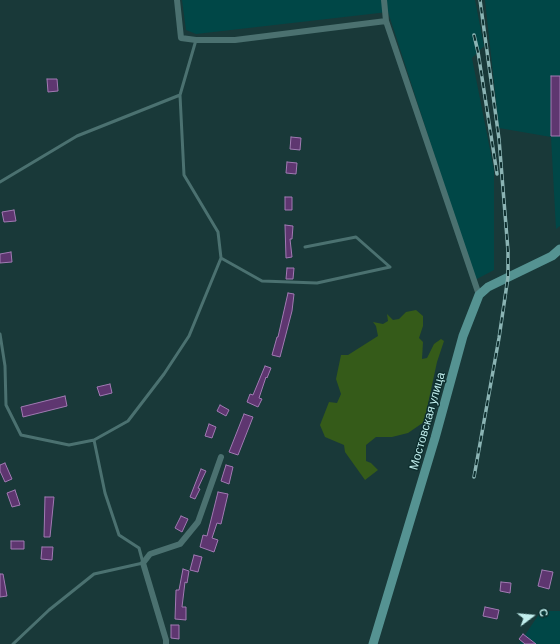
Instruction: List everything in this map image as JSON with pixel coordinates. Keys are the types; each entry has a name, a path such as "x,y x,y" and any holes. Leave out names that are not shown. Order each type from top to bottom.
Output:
{"street":[{"path":"176,0 181,38 196,40 236,40 386,21"},
{"path":"384,0 386,21 479,295 488,287 552,256 560,249"},
{"name":"Мостовская улица","path":"373,644 463,336 479,295"},
{"path":"166,644 143,563 150,554 180,544 198,522 221,457"}],"lane":[{"path":"0,334 4,366 6,405 21,435 69,444 94,440 128,421 164,374 188,336 221,258 218,232 184,175 180,95 196,40"},
{"path":"0,182 77,136 180,95"},
{"path":"221,258 262,281 317,283 390,267 356,237 305,247"},
{"path":"0,407 6,405"},
{"path":"13,644 49,610 94,574 143,563 139,548 119,535 105,493 94,440"}],"shaded area":[{"path":"182,0 475,0 484,46 472,58 494,170 494,270 475,280 388,12 196,34 186,30"},
{"path":"485,0 560,0 560,226 556,229 551,137 499,128"},
{"path":"416,310 423,316 423,326 419,338 423,342 422,359 427,358 434,344 441,339 444,341 437,362 424,422 408,433 392,437 376,437 366,445 366,461 371,463 378,470 365,480 345,452 344,445 325,437 320,425 329,402 337,403 341,394 336,379 341,355 348,355 378,336 376,326 373,322 383,324 388,321 387,314 393,320 399,319 406,312"},
{"path":"541,611 560,611 560,644 519,644"}],"building":[{"path":"551,76 560,76 560,136 551,136"},
{"path":"47,79 57,79 58,91 48,92"},
{"path":"291,137 301,138 300,150 290,149"},
{"path":"287,162 297,163 296,174 286,173"},
{"path":"285,197 292,197 292,210 285,210"},
{"path":"14,210 16,221 4,222 2,212"},
{"path":"285,225 293,226 292,239 290,239 292,257 286,258"},
{"path":"11,252 12,262 0,263 0,254"},
{"path":"287,268 294,268 293,279 286,279"},
{"path":"288,293 294,294 292,311 280,357 272,355 278,337"},
{"path":"265,366 271,368 267,378 266,377 259,398 262,399 258,407 247,402 250,394 253,395"},
{"path":"110,384 112,393 100,396 97,387"},
{"path":"65,396 67,406 23,417 21,407"},
{"path":"220,405 229,410 226,416 217,411"},
{"path":"244,414 253,417 238,455 229,452"},
{"path":"209,424 216,427 212,438 205,436"},
{"path":"5,463 12,479 5,482 0,471 0,465"},
{"path":"226,465 233,467 229,484 221,481"},
{"path":"201,469 206,471 198,488 200,489 195,499 190,497"},
{"path":"15,490 20,505 12,507 7,493"},
{"path":"218,492 228,494 221,524 217,523 212,538 218,540 214,552 200,547 203,535 207,536"},
{"path":"45,497 54,497 50,537 44,537"},
{"path":"181,516 188,519 182,532 175,528"},
{"path":"11,541 24,541 24,549 11,549"},
{"path":"42,547 53,547 52,560 41,559"},
{"path":"194,555 202,557 198,572 190,570"},
{"path":"183,569 189,571 187,583 185,582 182,607 186,607 186,620 175,619 176,590 179,590"},
{"path":"542,570 553,572 549,589 538,586"},
{"path":"0,574 3,574 7,596 0,597"},
{"path":"501,582 511,583 510,593 500,591"},
{"path":"485,607 499,610 497,619 483,616"},
{"path":"171,625 179,625 179,639 171,638"},
{"path":"523,634 536,644 525,644 519,639"}],"railway":[{"path":"474,477 499,338 508,277 508,251 499,139 480,0"},
{"path":"474,35 497,174"}]}
